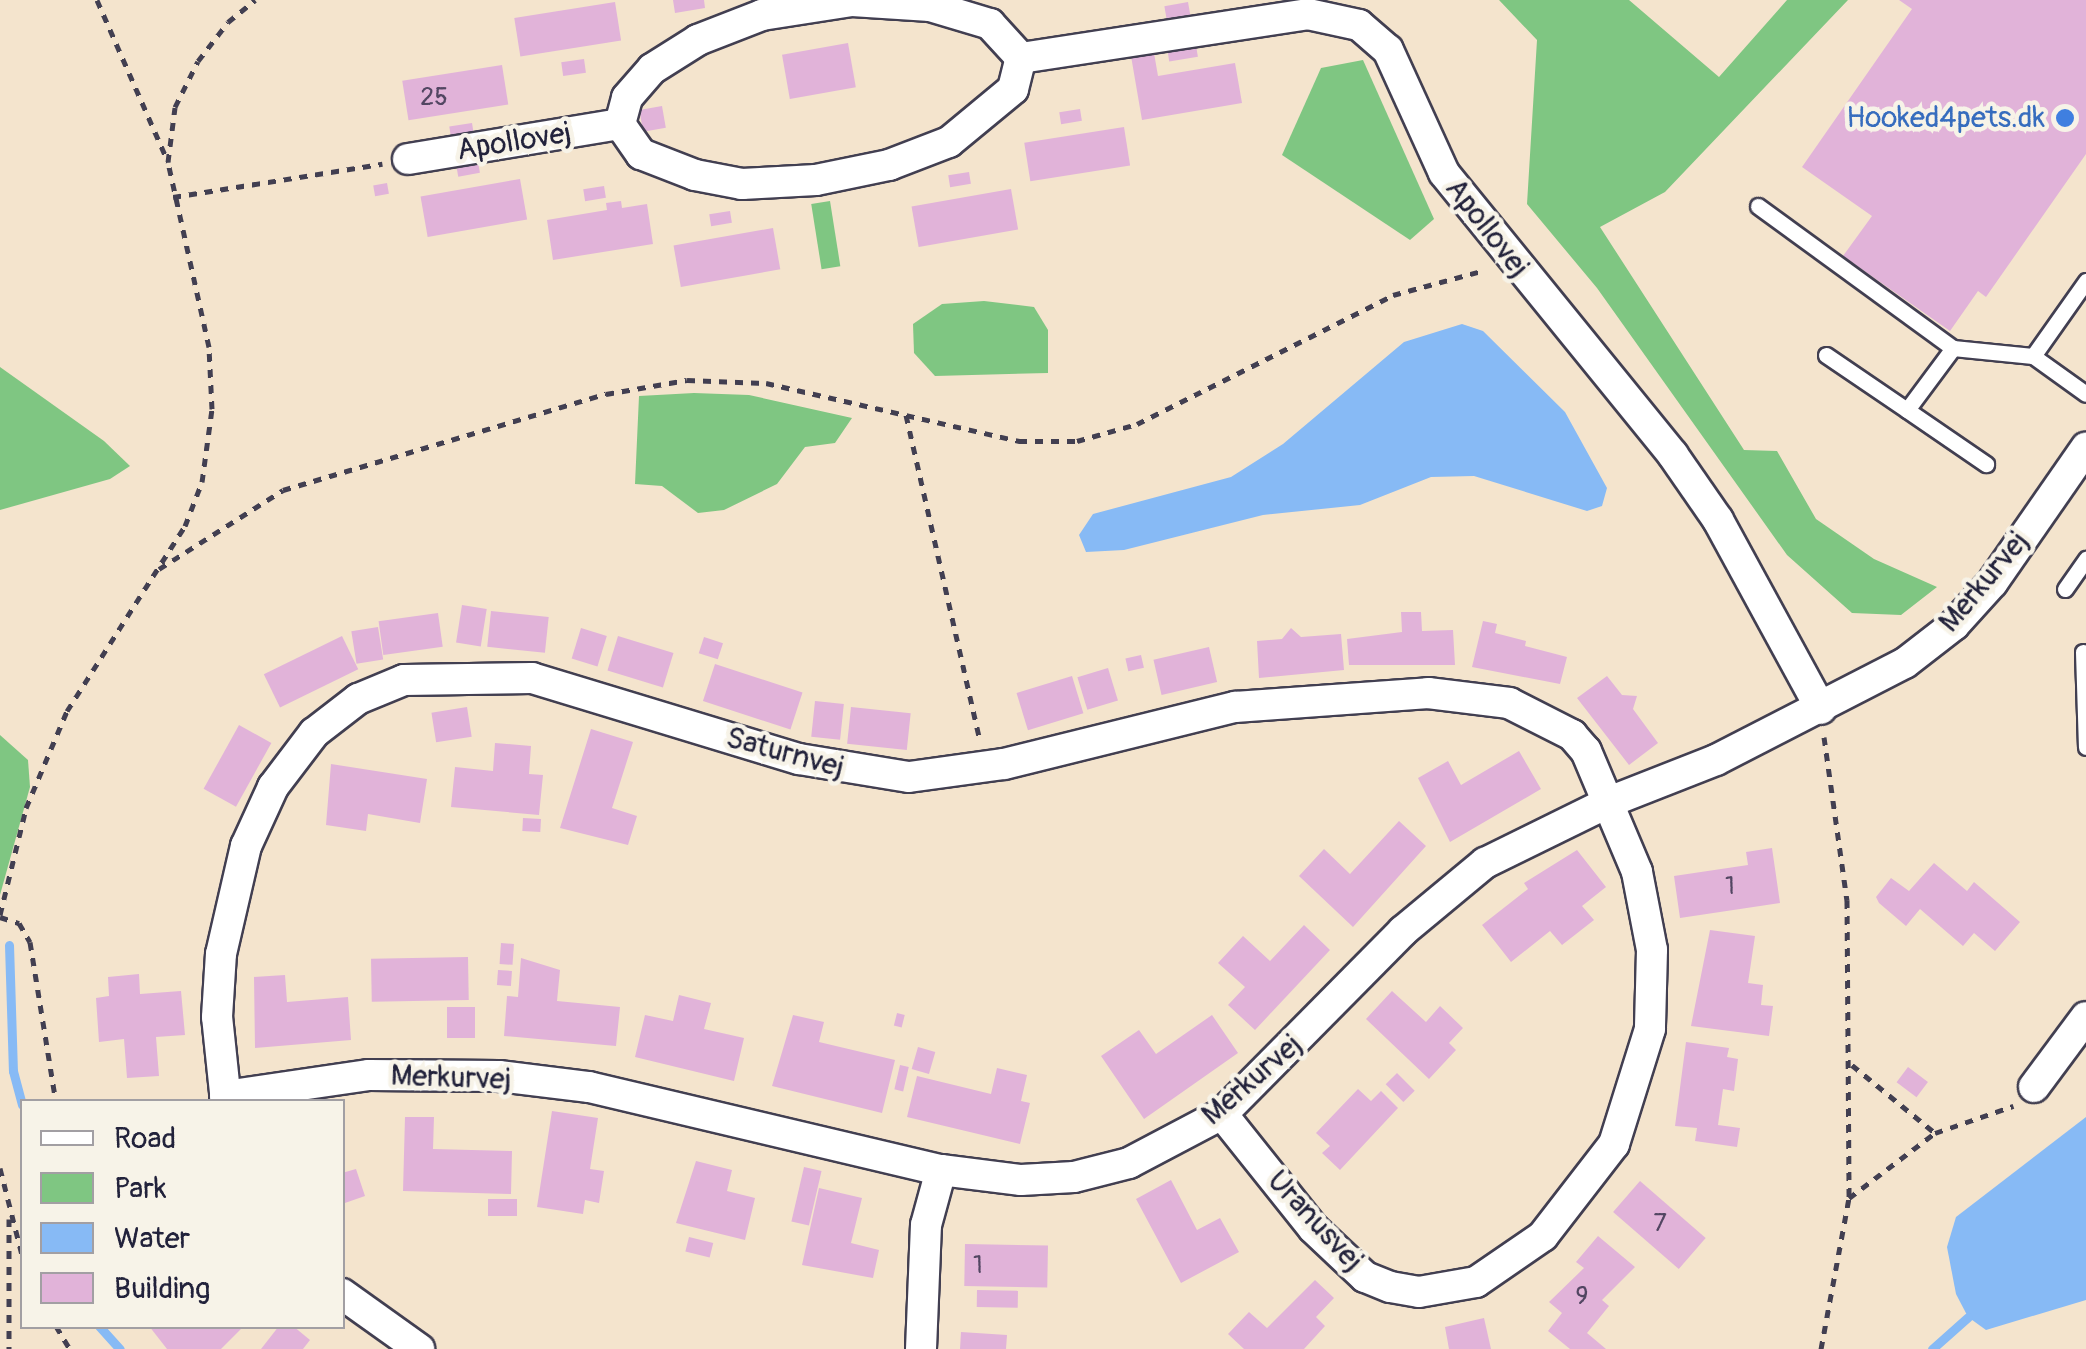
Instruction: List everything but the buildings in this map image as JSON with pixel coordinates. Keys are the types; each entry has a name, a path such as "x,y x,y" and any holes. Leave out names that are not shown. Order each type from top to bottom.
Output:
{"street":[{"path":"852,1 930,6 990,24 1021,58 1013,90 949,142 889,164 816,180 742,184 696,176 641,154 620,124 626,98 663,61 730,26 780,12 852,1"},
{"name":"Apollovej","path":"1021,58 1308,14 1344,18 1388,50 1437,162 1512,263 1674,455 1718,520 1821,709"},
{"name":"Apollovej","path":"408,159 620,124"},
{"name":"Merkurvej","path":"225,1099 369,1076 499,1076 589,1087 941,1170 1021,1180 1074,1177 1129,1163 1222,1114 1443,894 1527,839 1821,709 1905,663 1954,625 1992,583 2086,448"},
{"name":"Saturnvej","path":"225,1099 217,1017 221,954 246,846 291,759 335,714 380,687 467,675 532,678 858,773 909,776 986,768 1234,707 1428,692 1509,703 1554,722 1586,751 1609,802"},
{"name":"Uranusvej","path":"1222,1114 1312,1228 1365,1277 1419,1292 1453,1289 1521,1255 1563,1215 1614,1144 1650,1029 1652,950 1637,872 1609,802"},
{"path":"2034,1087 2086,1017"},
{"path":"920,1349 926,1225 941,1170"},
{"path":"345,1296 419,1349"}],"lane":[{"path":"1758,206 1953,348 2032,356 2086,394"},
{"path":"2032,356 2086,281"},
{"path":"1907,410 1953,348"},
{"path":"1826,355 1986,464"},
{"path":"2065,589 2086,560"},
{"path":"2084,652 2086,747"}],"path":[{"path":"56,1099 30,942 19,924 0,916 26,808 68,711 159,569 202,482 212,408 209,348 168,162 96,0"},
{"path":"168,162 176,107 198,61 228,22 255,0"},
{"path":"173,197 408,159"},
{"path":"159,569 283,490 606,394 687,380 766,382 1019,441 1077,441 1136,424 1393,296 1512,263"},
{"path":"906,414 986,768"},
{"path":"1821,709 1847,900 1851,1064 1849,1198 1821,1349"},
{"path":"1851,1064 1935,1132"},
{"path":"1849,1198 1935,1132 2012,1107 2034,1087"},
{"path":"0,1168 9,1220 10,1349"},
{"path":"9,1220 20,1250"}],"green space":[{"path":"1499,0 1629,0 1719,77 1787,0 1848,0 1665,192 1600,227 1744,450 1777,451 1816,519 1874,559 1937,587 1901,615 1852,613 1787,555 1597,288 1527,204 1537,40"},
{"path":"1363,60 1434,219 1410,240 1282,155 1321,68"},
{"path":"830,201 840,266 822,269 811,204"},
{"path":"984,301 1034,307 1048,330 1048,373 935,376 914,353 913,324 942,304"},
{"path":"0,367 104,441 130,466 110,479 0,510"},
{"path":"749,395 852,418 835,443 805,447 777,484 724,510 698,513 662,486 635,484 639,396"},
{"path":"0,735 28,760 30,787 0,895"}],"water":[{"path":"1462,324 1483,331 1565,412 1607,488 1602,506 1587,511 1474,476 1431,477 1360,505 1263,515 1124,550 1086,552 1079,535 1093,514 1231,477 1283,444 1404,342"},
{"path":"2086,1117 2086,1300 1986,1330 1968,1317 1956,1294 1947,1247 1956,1217"}],"waterway":[{"path":"9,945 13,1071 20,1099"},
{"path":"1932,1349 1968,1317"},
{"path":"102,1329 120,1349"}],"place":[{"name":"Hooked4pets.dk","path":"2065,118"}]}
